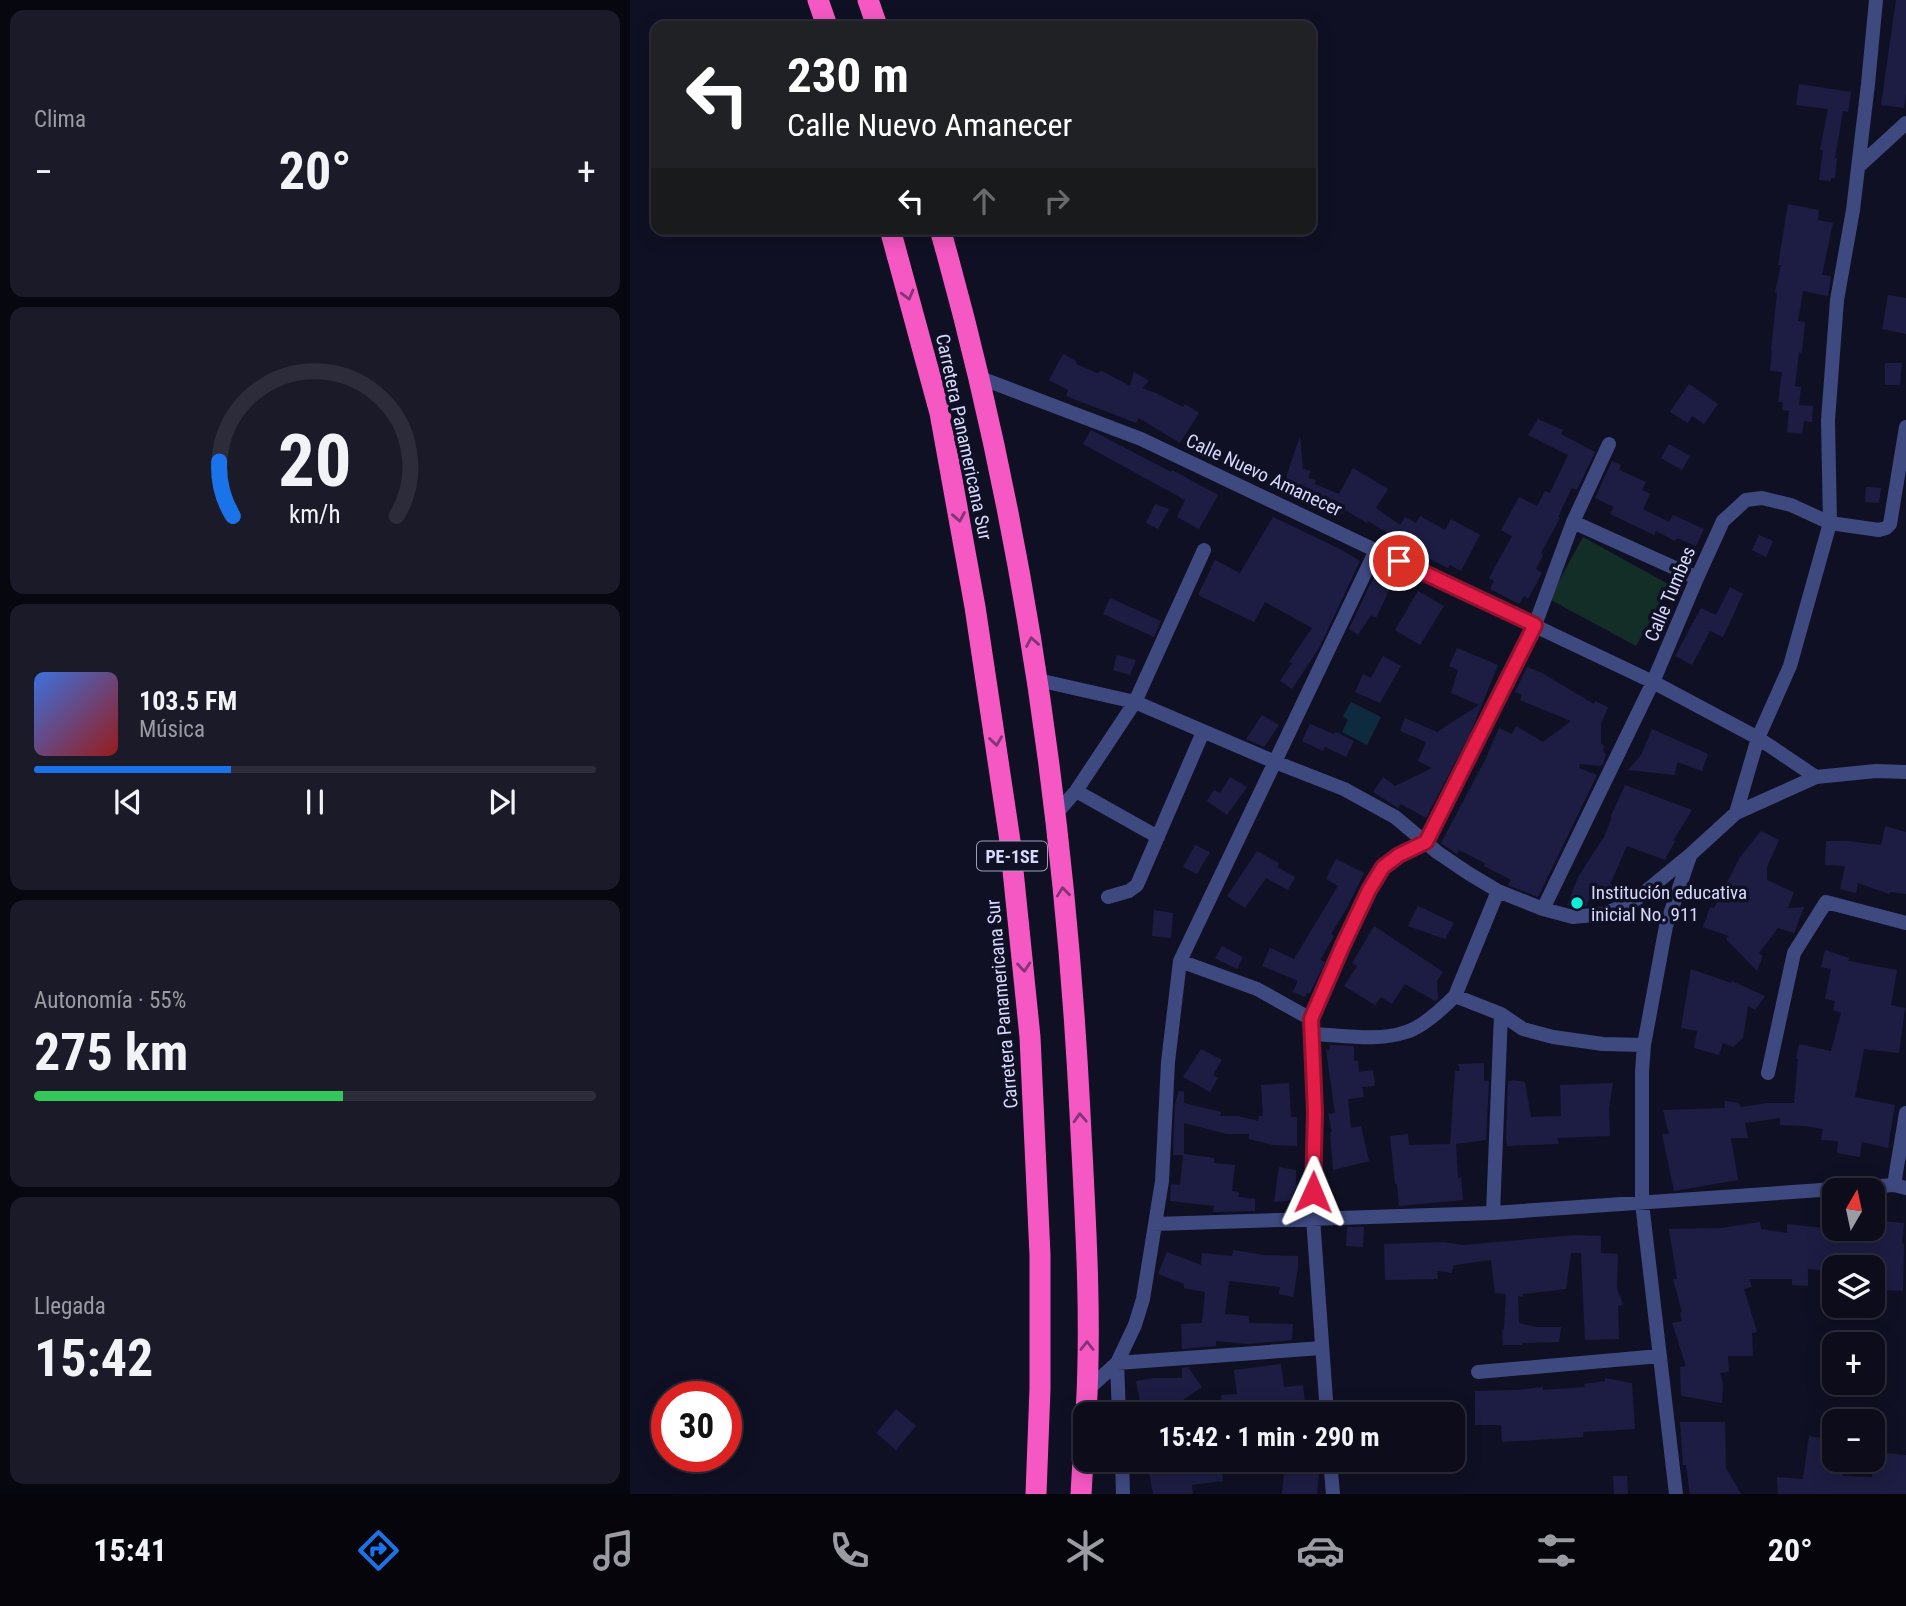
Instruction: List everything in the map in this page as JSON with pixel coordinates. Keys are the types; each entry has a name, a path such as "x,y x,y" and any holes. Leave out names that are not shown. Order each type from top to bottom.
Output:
{"highway":[{"path":"818,0 825,21"},
{"path":"868,0 875,21"},
{"name":"Carretera Panamericana Sur","path":"892,235 940,413 975,607 1010,841 1030,1037 1040,1255 1040,1389 1036,1494"},
{"name":"Carretera Panamericana Sur","path":"942,235 1006,501 1038,680 1055,815 1076,1029 1087,1253 1086,1402"},
{"path":"1081,1494 1082,1472"}],"street":[{"path":"1736,813 1758,738 1790,666 1830,523 1828,420 1837,300 1853,210 1876,0"},
{"path":"1858,167 1906,123"},
{"name":"Calle Nuevo Amanecer","path":"978,377 1141,439 1535,625 1653,682 1758,738 1816,777"},
{"path":"1830,523 1879,530 1890,524 1906,427"},
{"path":"1325,1402 1313,1218 1315,1112 1312,1026 1348,934 1383,867 1399,855 1426,842 1535,625 1573,522 1609,444"},
{"name":"Calle Tumbes","path":"1543,909 1653,682 1723,521 1746,500 1762,498 1791,505 1830,523"},
{"path":"1573,522 1697,578"},
{"path":"1055,815 1076,791 1135,702 1204,550"},
{"path":"1087,1390 1117,1363 1139,1313 1163,1181 1168,1062 1180,961 1377,550"},
{"path":"1038,680 1135,702 1344,789 1395,817 1468,873 1498,891 1543,909 1573,917 1604,914 1633,902 1736,813 1816,777 1876,771 1906,772"},
{"path":"1108,897 1129,891 1137,885 1203,732"},
{"path":"1076,791 1158,837"},
{"path":"1676,1494 1642,1203 1644,1045 1666,926 1690,855"},
{"path":"1180,961 1257,989 1312,1026 1382,1037 1409,1032 1440,1011 1455,996 1498,891"},
{"path":"1768,1073 1794,954 1826,902 1906,923"},
{"path":"1455,996 1502,1014 1523,1029 1553,1037 1603,1044 1644,1045"},
{"path":"1493,1213 1502,1014"},
{"path":"1155,1224 1493,1213 1900,1187 1906,1113"},
{"path":"1117,1363 1322,1349"},
{"path":"1478,1372 1660,1356"},
{"path":"1117,1363 1119,1402"},
{"path":"1122,1472 1123,1494"},
{"path":"1331,1472 1333,1494"}],"green space":[{"path":"1583,537 1670,585 1636,646 1549,599"}],"water":[{"path":"1351,702 1381,717 1367,745 1342,732 1348,720 1343,716"}],"building":[{"path":"1896,0 1906,0 1904,108 1881,105"},
{"path":"1799,84 1851,92 1848,112 1843,111 1835,158 1835,178 1831,178 1831,181 1819,180 1823,150 1820,150 1828,109 1796,105"},
{"path":"1788,204 1819,210 1818,220 1833,223 1822,275 1831,276 1828,296 1803,291 1798,321 1805,322 1795,386 1801,387 1799,405 1813,406 1812,422 1804,421 1802,434 1787,432 1789,411 1782,410 1783,402 1778,402 1782,372 1770,371 1775,292"},
{"path":"1888,295 1906,298 1906,334 1882,329"},
{"path":"1063,354 1076,361 1076,364 1097,373 1102,371 1130,386 1134,372 1149,381 1142,388 1183,407 1185,404 1199,413 1180,443 1139,418 1136,423 1066,396 1068,390 1049,380"},
{"path":"1885,363 1902,363 1900,385 1885,385"},
{"path":"1689,384 1718,404 1704,424 1692,416 1688,423 1670,412"},
{"path":"1538,419 1563,430 1561,434 1595,452 1577,490 1572,488 1541,553 1543,555 1536,569 1542,573 1528,599 1524,596 1519,604 1490,589 1494,581 1489,578 1512,536 1501,530 1519,497 1537,506 1545,491 1550,493 1568,455 1528,435"},
{"path":"1091,430 1218,495 1199,529 1177,517 1185,500 1083,444"},
{"path":"1300,436 1303,469 1311,471 1308,478 1316,480 1315,484 1339,494 1353,468 1388,489 1376,508 1400,525 1405,517 1416,523 1420,516 1445,530 1451,519 1480,535 1461,571 1430,559 1345,510 1342,514 1321,504 1322,502 1283,486"},
{"path":"1669,444 1690,456 1682,470 1661,458"},
{"path":"1612,461 1621,465 1619,470 1646,482 1642,490 1650,494 1643,509 1669,522 1673,515 1704,529 1696,546 1677,538 1675,541 1656,531 1654,535 1610,514 1614,507 1595,498"},
{"path":"1866,487 1881,488 1879,503 1865,502"},
{"path":"1155,504 1169,509 1158,529 1146,523"},
{"path":"1273,517 1360,561 1319,648 1292,689 1280,681 1292,663 1289,662 1312,628 1265,602 1254,622 1198,595 1215,560 1240,573"},
{"path":"1759,535 1773,541 1766,557 1752,550"},
{"path":"1377,570 1395,578 1376,618 1371,615 1358,635 1349,629"},
{"path":"1730,587 1743,594 1723,637 1710,631 1692,665 1675,656 1701,608 1716,615"},
{"path":"1418,591 1444,606 1420,645 1395,630"},
{"path":"1110,598 1161,621 1154,637 1103,614"},
{"path":"1457,648 1498,665 1470,734 1426,818 1401,804 1398,808 1373,792 1383,777 1395,786 1432,768 1418,761 1426,742 1400,731 1405,718 1437,732 1479,705 1451,693 1458,670 1449,666"},
{"path":"1117,655 1136,660 1130,675 1113,670"},
{"path":"1383,656 1401,666 1380,703 1355,692 1363,674 1371,678"},
{"path":"1527,667 1594,704 1595,701 1608,707 1601,724 1601,744 1604,745 1603,751 1606,754 1603,764 1580,764 1579,768 1597,775 1538,897 1508,885 1511,880 1484,866 1485,863 1459,850 1457,854 1441,843 1499,728 1512,734 1516,726 1543,742 1571,721 1520,700 1522,695 1515,692"},
{"path":"1262,715 1279,725 1264,747 1246,739"},
{"path":"1310,724 1354,741 1346,757 1325,747 1323,751 1302,741"},
{"path":"1652,729 1708,754 1702,771 1677,762 1675,775 1628,770 1641,755"},
{"path":"1230,777 1247,787 1227,815 1207,801 1214,790 1220,793"},
{"path":"1625,785 1692,810 1665,860 1627,846 1610,884 1613,885 1607,900 1591,894 1586,906 1567,905 1578,877 1604,837"},
{"path":"1885,826 1906,832 1906,894 1889,894 1858,883 1856,893 1840,889 1845,866 1825,865 1826,841 1881,845"},
{"path":"1761,831 1779,840 1767,867 1767,880 1794,892 1788,908 1804,907 1794,933 1778,928 1759,953 1763,956 1757,971 1726,939 1729,936 1703,927 1710,907 1714,908 1740,857"},
{"path":"1195,845 1210,852 1197,874 1183,867"},
{"path":"1257,851 1279,863 1277,867 1295,877 1288,890 1266,878 1245,908 1227,896"},
{"path":"1336,859 1364,873 1331,934 1334,936 1320,960 1325,962 1310,993 1305,997 1293,992 1298,981 1262,966 1270,948 1294,959 1338,886 1326,879"},
{"path":"1418,906 1454,923 1445,939 1408,926"},
{"path":"1154,910 1173,913 1171,938 1152,936"},
{"path":"1374,926 1443,972 1437,981 1438,999 1435,1001 1405,984 1392,1004 1381,997 1375,1005 1344,986 1357,966 1352,963"},
{"path":"1222,946 1243,957 1237,969 1215,958"},
{"path":"1825,950 1849,958 1848,961 1897,970 1891,1005 1905,1008 1899,1053 1864,1049 1855,1097 1895,1105 1888,1148 1862,1142 1860,1157 1837,1153 1838,1141 1821,1140 1823,1129 1780,1125 1780,1118 1745,1123 1748,1138 1731,1138 1738,1180 1674,1191 1662,1134 1669,1134 1663,1110 1725,1108 1725,1101 1739,1103 1741,1107 1794,1103 1799,1044 1831,1051 1841,1013 1833,1010 1835,1001 1825,999 1831,969 1821,967"},
{"path":"1691,969 1731,983 1732,981 1765,996 1755,1010 1748,1006 1743,1038 1733,1047 1723,1043 1719,1055 1694,1048 1697,1031 1681,1028"},
{"path":"1330,1045 1354,1046 1354,1061 1358,1060 1359,1072 1373,1070 1375,1086 1362,1087 1364,1097 1348,1099 1351,1128 1361,1126 1369,1161 1333,1170 1332,1132 1328,1114 1335,1113 1326,1050 1330,1050"},
{"path":"1201,1049 1222,1060 1213,1075 1218,1078 1210,1092 1183,1077"},
{"path":"1484,1063 1484,1081 1489,1081 1486,1140 1456,1144 1458,1178 1461,1177 1463,1200 1399,1206 1390,1136 1408,1134 1409,1145 1450,1144 1455,1071 1460,1071 1458,1064"},
{"path":"1508,1081 1525,1082 1531,1117 1561,1116 1560,1085 1613,1083 1609,1108 1610,1136 1557,1138 1559,1144 1507,1146"},
{"path":"1289,1083 1291,1117 1297,1117 1297,1146 1273,1145 1249,1139 1249,1134 1227,1134 1184,1123 1184,1154 1214,1158 1214,1163 1235,1165 1232,1191 1239,1192 1238,1197 1255,1199 1255,1211 1213,1212 1214,1206 1170,1201 1171,1184 1180,1185 1183,1155 1173,1155 1175,1104 1179,1091 1184,1092 1184,1103 1221,1112 1220,1116 1238,1116 1258,1121 1259,1116 1263,1116 1261,1085"},
{"path":"1279,1167 1296,1170 1296,1200 1274,1202"},
{"path":"1885,1221 1904,1223 1903,1291 1885,1290 1885,1255 1822,1255 1822,1270 1808,1269 1808,1286 1792,1285 1792,1279 1749,1279 1752,1287 1744,1289 1757,1332 1752,1333 1753,1356 1728,1356 1729,1372 1720,1373 1723,1384 1722,1403 1681,1396 1680,1367 1686,1366 1672,1323 1682,1321 1682,1312 1673,1279 1677,1279 1669,1229 1721,1228 1760,1222 1761,1229 1787,1233 1787,1224 1822,1228 1822,1241 1885,1241"},
{"path":"1347,1227 1364,1227 1363,1247 1346,1246"},
{"path":"1575,1235 1601,1236 1601,1253 1618,1254 1617,1288 1623,1305 1618,1306 1619,1339 1585,1340 1581,1253 1571,1253 1566,1289 1518,1296 1519,1323 1536,1327 1561,1327 1559,1342 1503,1345 1506,1294 1495,1293 1491,1260 1453,1266 1452,1273 1437,1271 1438,1279 1385,1280 1384,1244 1444,1242 1463,1245"},
{"path":"1233,1250 1264,1255 1298,1256 1293,1297 1279,1294 1280,1287 1229,1281 1225,1314 1249,1316 1249,1323 1293,1324 1292,1340 1248,1344 1216,1341 1216,1346 1182,1349 1181,1324 1202,1323 1205,1292 1184,1288 1184,1284 1158,1274 1167,1252 1201,1265 1202,1253 1232,1256"},
{"path":"1281,1364 1284,1387 1303,1385 1305,1402 1222,1402 1221,1395 1237,1394 1234,1370"},
{"path":"1188,1367 1202,1387 1180,1402 1140,1401 1136,1381 1182,1378 1182,1368"},
{"path":"1605,1378 1632,1383 1635,1429 1583,1432 1583,1437 1502,1442 1501,1425 1475,1425 1475,1391 1585,1387 1584,1384 1605,1381"},
{"path":"896,1409 916,1426 896,1450 876,1433"},
{"path":"1680,1422 1725,1422 1726,1468 1741,1494 1690,1494 1686,1465 1683,1465"},
{"path":"1809,1436 1822,1438 1822,1472 1844,1472 1843,1476 1872,1477 1872,1472 1885,1472 1885,1453 1906,1455 1906,1494 1778,1494 1777,1477 1803,1479"},
{"path":"1149,1472 1222,1472 1223,1481 1192,1485 1193,1494 1153,1494"},
{"path":"1284,1472 1319,1472 1317,1494 1282,1494"},
{"path":"1613,1476 1627,1476 1628,1494 1614,1494"}],"place":[{"name":"Institución educativa inicial No. 911","path":"1577,903"}],"route":[{"path":"1313,1192 1315,1112 1311,1019 1369,890 1383,867 1399,855 1426,842 1535,625 1399,561"}]}
